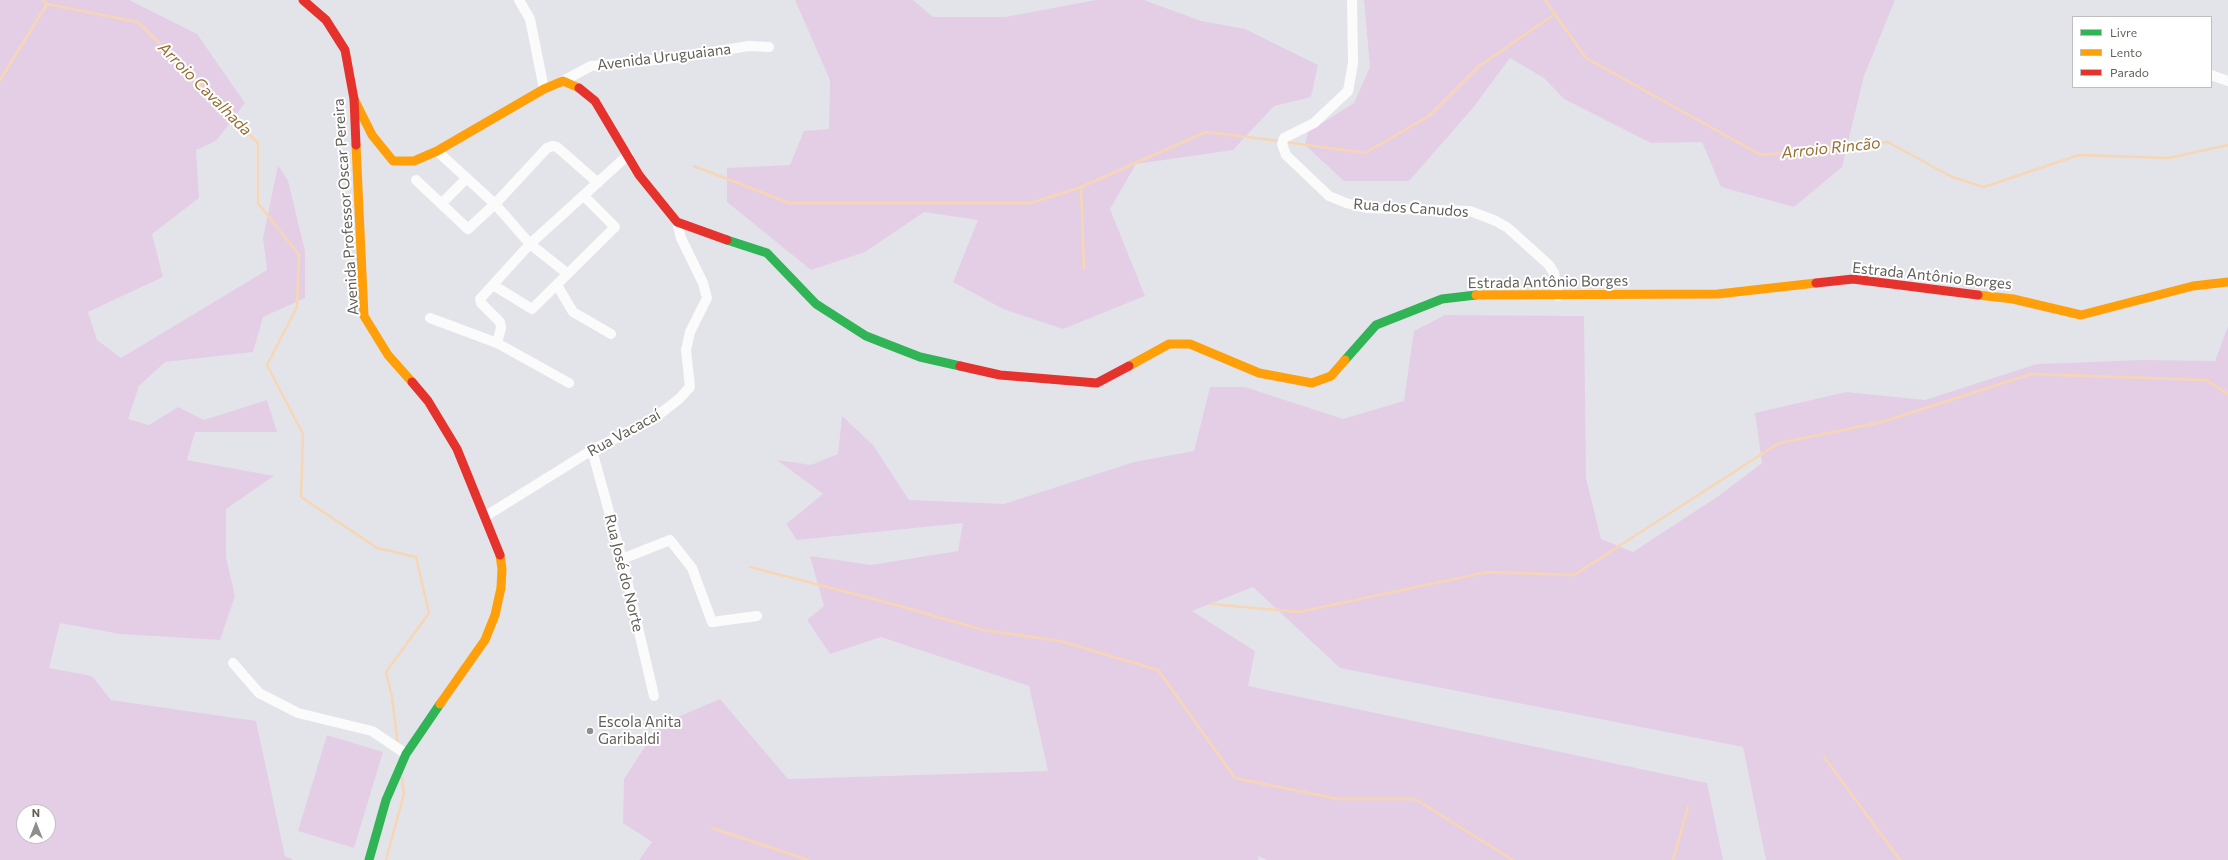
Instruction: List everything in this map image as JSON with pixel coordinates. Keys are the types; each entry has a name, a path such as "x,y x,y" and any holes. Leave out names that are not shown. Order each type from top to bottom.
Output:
{"street":[{"name":"Avenida Professor Oscar Pereira","path":"303,0 326,20 345,50 354,99 364,316 388,355 428,401 458,449 499,550 502,569 501,588 495,615 485,640 404,757 386,800 369,860"},
{"path":"519,0 530,19 544,89"},
{"name":"Rua dos Canudos","path":"1352,0 1353,63 1348,91 1314,123 1284,138 1282,144 1286,155 1329,196 1346,203 1366,208 1470,211 1496,221 1508,228 1549,265 1554,273 1558,296"},
{"name":"Avenida Uruguaiana","path":"563,81 591,66 666,59 749,46 769,47"},
{"path":"2212,75 2228,81"},
{"path":"354,99 372,135 393,160 414,160 437,151 544,89 563,81"},
{"name":"Estrada Antônio Borges","path":"563,81 577,87 595,101 662,207 677,222 699,231 767,253 816,304 866,336 920,357 1000,375 1097,383 1169,344 1190,344 1259,373 1312,383 1331,376 1376,325 1442,299 1483,294 1558,296 1718,294 1853,279 2013,299 2081,315 2193,286 2228,282"},
{"path":"416,180 468,229 495,204 547,148 553,146 557,147 598,183"},
{"path":"437,151 495,204 530,244 568,274"},
{"path":"497,343 502,328 500,322 480,301 530,244 628,155"},
{"path":"441,204 467,178"},
{"path":"493,285 532,309 557,285 615,227 584,196"},
{"name":"Rua Vacacaí","path":"486,516 592,450 652,420 679,399 690,387 686,350 690,332 707,298 704,283 681,238 677,222"},
{"path":"557,285 573,312 612,334"},
{"path":"430,318 497,343 569,383"},
{"name":"Rua José do Norte","path":"592,450 622,559 654,696"},
{"path":"622,559 670,540 692,568 712,622 757,616"},
{"path":"233,663 259,693 298,713 372,731 404,757"}],"shaded area":[{"path":"0,0 129,0 197,34 245,103 216,141 196,150 199,198 152,234 163,277 88,312 97,340 121,358 267,270 263,238 278,165 288,181 305,251 305,298 263,317 253,352 165,362 139,386 128,419 149,425 178,407 204,420 267,400 277,432 195,432 187,460 274,476 226,509 226,557 235,596 220,640 120,634 60,623 49,668 92,676 111,700 256,721 285,856 294,860 0,860"},
{"path":"795,0 913,0 933,17 1005,17 1096,0 1144,0 1201,21 1245,29 1318,65 1311,97 1274,106 1233,150 1136,164 1110,209 1145,296 1063,329 1003,309 953,282 978,220 924,212 865,252 811,270 727,202 727,168 790,165 804,131 829,129 830,80"},
{"path":"1364,0 1895,0 1864,76 1842,167 1794,207 1721,187 1702,142 1651,143 1564,99 1544,78 1510,58 1472,109 1409,181 1344,181 1305,145 1308,132 1354,103 1370,67"},
{"path":"1445,315 1584,316 1586,478 1601,539 1633,552 1717,497 1762,463 1755,413 1846,392 1925,400 2037,364 2143,360 2215,361 2228,326 2228,860 1766,860 1743,747 1340,668 1253,587 1192,611 1255,651 1248,686 1707,783 1723,860 1267,860 1258,856 1258,860 639,860 652,842 623,823 624,779 659,725 720,699 788,779 1048,771 1029,686 881,637 830,654 807,620 824,606 810,556 871,565 958,551 963,523 797,540 786,524 823,494 777,460 811,465 838,454 842,416 873,445 909,500 1004,504 1134,462 1194,451 1210,387 1245,387 1343,419 1404,401 1414,331"},
{"path":"327,735 383,752 354,848 298,831"}],"waterway":[{"name":"Arroio Cavalhada","path":"42,0 47,4 138,22 258,143 258,203 299,255 297,307 267,365 303,434 301,497 377,548 416,557 429,613 386,672 392,697 398,745"},
{"name":"Arroio Rincão","path":"1545,0 1586,58 1761,155 1888,142 1952,177 1984,187 2079,155 2169,158 2228,145"},
{"path":"0,80 47,4"},
{"path":"1285,142 1365,153 1429,116 1479,66 1555,14"},
{"path":"694,166 789,203 1031,203 1081,187 1206,132 1280,141"},
{"path":"1081,187 1084,269"},
{"path":"1211,604 1299,612 1487,572 1574,575 1779,443 1882,422 2031,374 2206,380 2228,394"},
{"path":"750,567 893,604 983,630 1060,641 1158,670 1235,778 1338,799 1415,799 1513,860"},
{"path":"1824,757 1900,860"},
{"name":"Arroio Cavalhada","path":"386,860 404,794 402,778"},
{"path":"1673,860 1688,807"},
{"path":"712,828 808,860"}],"traffic: fast":[{"path":"727,240 767,253 816,304 866,336 920,357 960,366"},
{"path":"1345,360 1376,325 1442,299 1476,295"},
{"path":"369,860 386,800 406,754 440,704"}],"traffic: slow":[{"path":"354,99 372,135 393,161 414,161 437,151 544,89 563,81 579,88"},
{"path":"356,145 364,316 388,355 412,382"},
{"path":"1978,295 2013,299 2081,315 2193,286 2228,282"},
{"path":"1476,295 1718,294 1816,283"},
{"path":"1129,366 1169,344 1190,344 1259,373 1312,383 1331,376 1345,360"},
{"path":"440,704 485,640 495,615 501,588 502,569 500,555"}],"traffic: jam":[{"path":"303,0 326,20 345,50 354,99 356,145"},
{"path":"579,88 595,101 639,175 677,222 727,240"},
{"path":"1816,283 1853,279 1978,295"},
{"path":"960,366 1000,375 1097,383 1129,366"},
{"path":"412,382 428,401 457,449 500,555"}],"place":[{"name":"Escola Anita Garibaldi","path":"590,731"}]}
